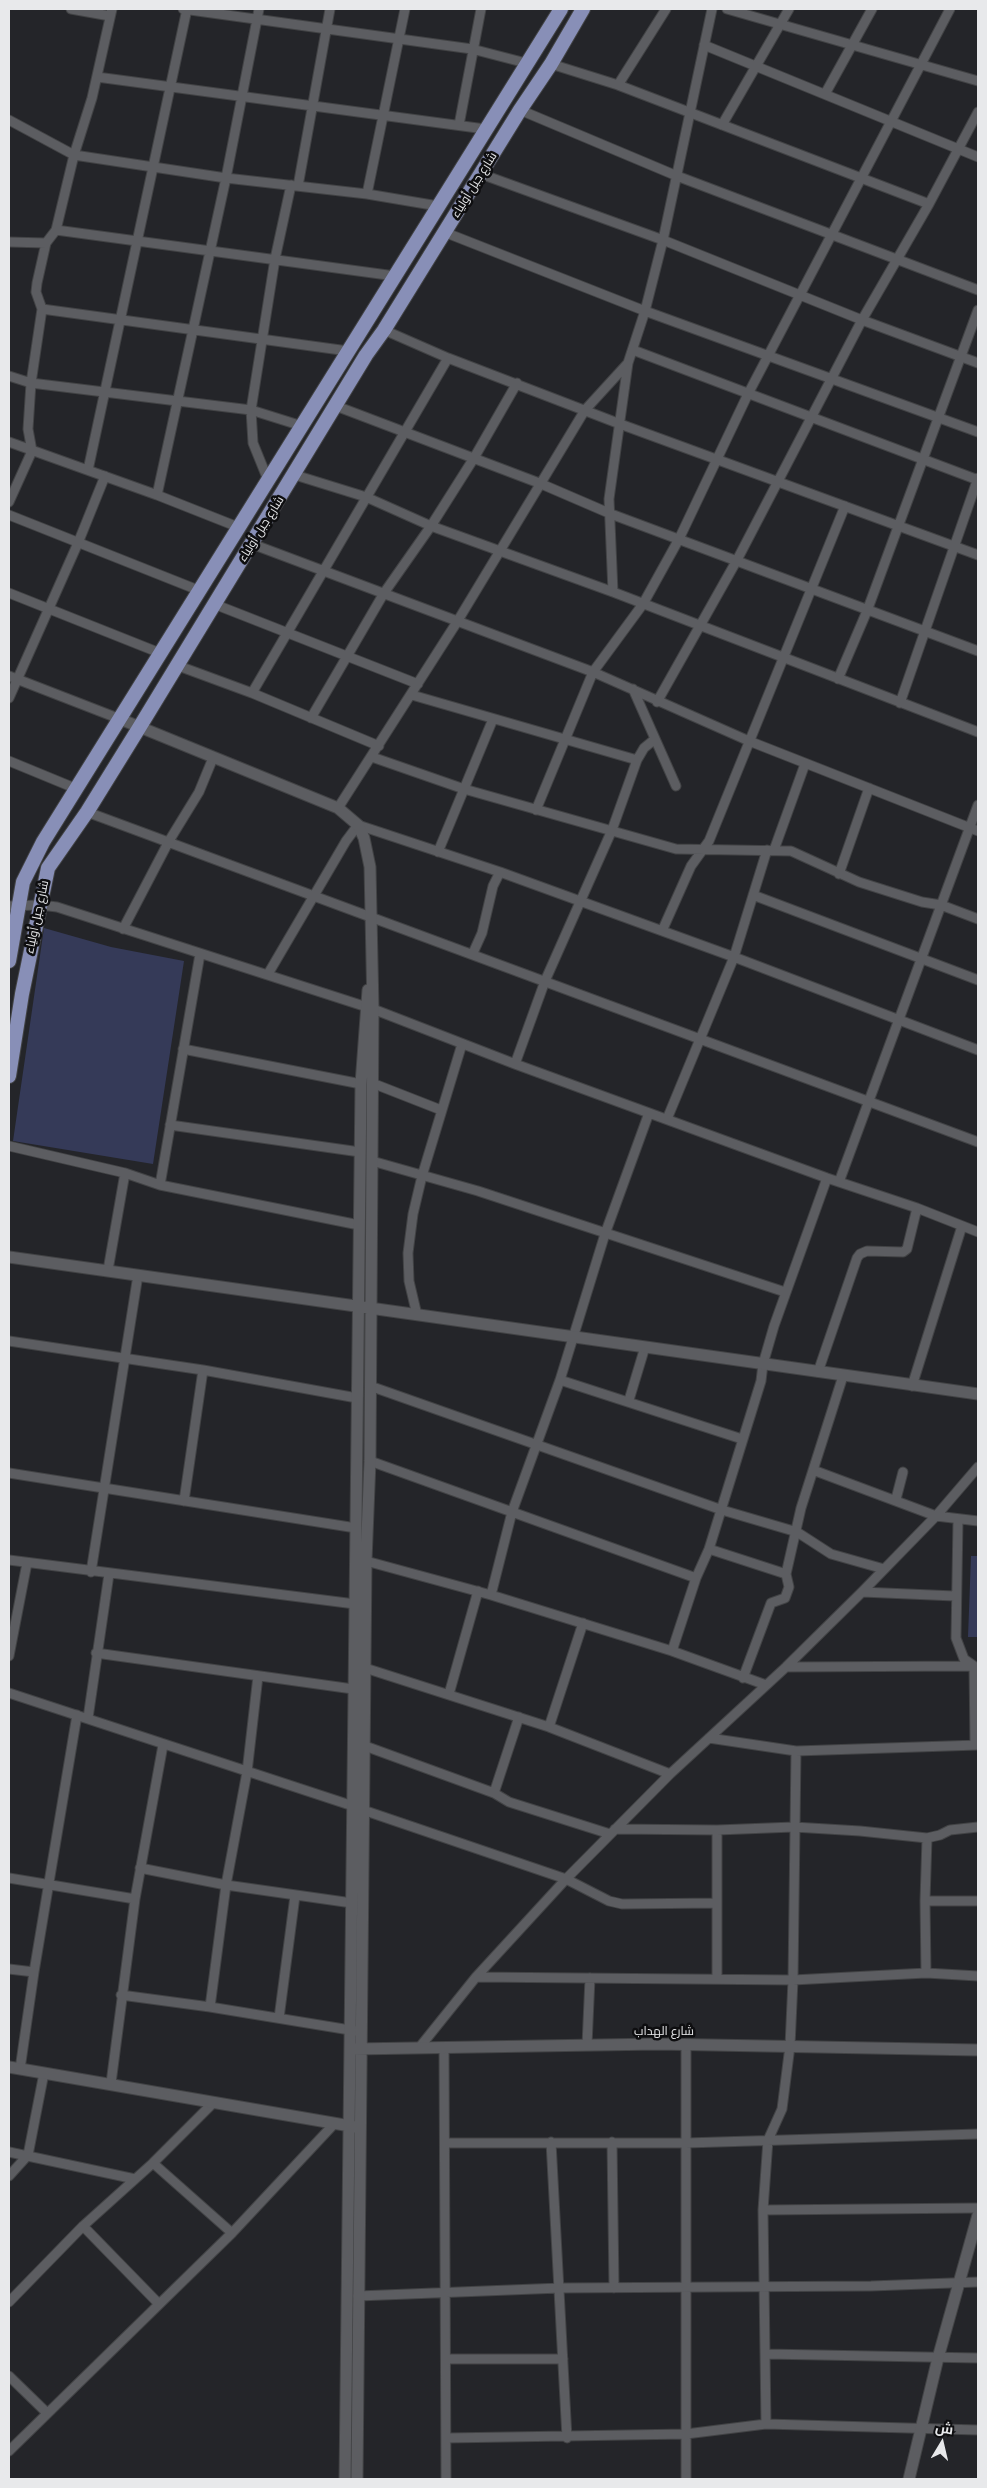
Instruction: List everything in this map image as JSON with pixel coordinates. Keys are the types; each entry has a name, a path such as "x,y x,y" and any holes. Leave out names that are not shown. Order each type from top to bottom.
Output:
{"main road":[{"name":"شارع جبل أولياء","path":"9,961 14,906 25,876 198,590 561,9"},
{"name":"شارع جبل أولياء","path":"9,1076 48,868 139,728 176,664 295,475 366,355 384,330 520,110 551,64 583,9"}],"street":[{"path":"9,502 32,451 28,429 31,383 42,309 36,292 37,284 46,243 56,230 74,155 97,77 111,13 71,9"},
{"path":"183,9 472,49 526,64"},
{"path":"88,470 172,89 187,9"},
{"path":"157,495 226,178 259,9"},
{"path":"268,480 253,443 251,410 275,259 312,105 330,9"},
{"path":"367,194 398,38 406,9"},
{"path":"459,125 481,9"},
{"path":"618,85 666,9"},
{"path":"613,592 609,499 628,363 645,311 663,240 712,9"},
{"path":"726,9 781,23 852,46 978,81"},
{"path":"722,125 789,9"},
{"path":"825,94 872,9"},
{"path":"536,810 593,672 643,604 679,539 748,394 861,178 893,121 950,9"},
{"path":"704,45 978,156"},
{"path":"551,64 618,85 929,204"},
{"path":"97,77 172,89 312,105 485,129"},
{"path":"520,110 677,176 978,290"},
{"path":"657,702 738,560 862,320 929,204 978,112"},
{"path":"9,120 74,155 226,178 367,194 438,206"},
{"path":"481,174 663,240 862,320 978,363"},
{"path":"56,230 395,276"},
{"path":"444,232 645,311 978,432"},
{"path":"9,242 46,243"},
{"path":"42,309 121,322 348,351"},
{"path":"838,678 867,611 921,460 962,357 978,310"},
{"path":"384,330 448,358 620,424 898,524 978,555"},
{"path":"633,350 921,460 978,479 954,545 926,633 900,703"},
{"path":"252,693 448,358"},
{"path":"338,808 412,695 498,550 585,410 628,363"},
{"path":"9,376 31,383 251,410 302,426"},
{"path":"311,718 384,594 431,526 474,458 517,383"},
{"path":"336,406 539,483 611,514 738,560 978,652"},
{"path":"9,442 157,495 238,527"},
{"path":"295,475 366,497 431,526 613,592 978,732"},
{"path":"9,698 13,678 48,609 78,543 105,476"},
{"path":"662,931 691,866 703,851 784,659 845,506"},
{"path":"9,515 198,590"},
{"path":"252,544 593,672 748,742 974,829"},
{"path":"9,593 160,653"},
{"path":"214,604 418,684"},
{"path":"176,664 252,693 379,746"},
{"path":"13,678 120,719 338,808 358,825 500,872 734,957 978,1050"},
{"path":"633,689 676,786"},
{"path":"412,695 637,760"},
{"path":"438,852 493,719"},
{"path":"515,1064 545,981 612,830 637,760 644,748 655,739"},
{"path":"372,757 464,789 676,849 703,851 770,850 799,854 839,874 905,897 941,905 978,919"},
{"path":"123,929 169,841 198,792 213,758"},
{"path":"9,761 77,789"},
{"path":"667,1119 734,957 753,895 805,764"},
{"path":"839,874 869,788"},
{"path":"839,1182 941,905 974,829 978,805"},
{"path":"86,812 701,1037 978,1142"},
{"path":"268,974 358,825"},
{"path":"355,2031 352,1902 358,1808 365,1746 366,1561 370,1461 370,1386 359,1225 360,1152 367,1084 371,976 370,867 364,838 358,825"},
{"path":"472,953 482,933 493,886 500,872"},
{"path":"753,895 978,980"},
{"path":"14,906 40,905 57,907 369,1008 515,1064 827,1178 917,1208 978,1232"},
{"path":"160,1185 200,954"},
{"path":"417,1315 409,1281 408,1253 422,1176 462,1044"},
{"path":"183,1049 367,1084 441,1110"},
{"path":"357,2479 358,2296 355,2031 358,1808 354,1689 358,1398 365,1309 372,1161 367,1084"},
{"path":"491,1594 512,1512 560,1380 605,1234 649,1113"},
{"path":"170,1125 360,1152"},
{"path":"9,1146 125,1173 160,1185 359,1225"},
{"path":"372,1161 478,1191 785,1292"},
{"path":"108,1270 125,1173"},
{"path":"672,1651 696,1578 709,1549 722,1510 761,1381 763,1364 785,1292 827,1178"},
{"path":"818,1372 856,1258 867,1251 904,1252 907,1249 917,1208"},
{"path":"912,1386 962,1226"},
{"path":"9,1257 365,1309 978,1394"},
{"path":"91,1572 106,1488 138,1275"},
{"path":"9,1341 203,1370 358,1398"},
{"path":"629,1400 645,1347"},
{"path":"184,1501 203,1370"},
{"path":"743,1678 771,1603 785,1598 789,1587 786,1574 801,1508 843,1376"},
{"path":"560,1380 629,1400 742,1439"},
{"path":"370,1386 722,1510 796,1532 831,1554 884,1569"},
{"path":"370,1461 696,1578"},
{"path":"419,2048 476,1977 612,1831 670,1774 786,1667 862,1592 936,1516 978,1467"},
{"path":"813,1470 896,1499 936,1516 978,1521"},
{"path":"896,1499 904,1472"},
{"path":"9,1473 356,1528"},
{"path":"958,1520 956,1638 959,1651 964,1659 976,1666"},
{"path":"709,1549 786,1574"},
{"path":"9,1560 91,1572 355,1604"},
{"path":"366,1561 491,1594 672,1651 766,1685"},
{"path":"9,1656 27,1563"},
{"path":"88,1718 109,1574"},
{"path":"449,1694 478,1591"},
{"path":"862,1592 956,1596"},
{"path":"549,1726 583,1623"},
{"path":"96,1653 354,1689"},
{"path":"786,1667 976,1666"},
{"path":"709,1738 796,1751 977,1745 976,1666"},
{"path":"365,1668 549,1726 670,1774"},
{"path":"210,2007 226,1885 247,1772 258,1676"},
{"path":"9,1693 566,1879 601,1898 622,1904 717,1903"},
{"path":"77,1715 34,1972 14,2068 111,2083 355,2127"},
{"path":"494,1793 518,1717"},
{"path":"111,2083 135,1899 163,1745"},
{"path":"365,1746 494,1793 509,1802 612,1831 794,1827 928,1838 950,1830 978,1827"},
{"path":"766,2424 763,2210 768,2140 782,2109 790,2046 793,1980 796,1751"},
{"path":"716,1830 717,1979"},
{"path":"926,1973 925,1901 928,1838"},
{"path":"140,1868 226,1885 295,1896 352,1902"},
{"path":"9,1878 135,1899"},
{"path":"279,2018 295,1896"},
{"path":"925,1901 978,1900"},
{"path":"9,1969 34,1972"},
{"path":"476,1977 793,1980 926,1973 978,1976"},
{"path":"587,2045 590,1978"},
{"path":"121,1995 210,2007 355,2031"},
{"path":"686,2045 686,2479"},
{"name":"شارع الهداب","path":"355,2049 686,2045 978,2050"},
{"path":"444,2048 446,2479"},
{"path":"9,2176 28,2155 44,2073"},
{"path":"9,2302 83,2226 134,2178 153,2163 214,2102"},
{"path":"9,2451 46,2412 232,2233 334,2124"},
{"path":"345,2479 355,2127"},
{"path":"445,2143 686,2143 978,2134"},
{"path":"552,2142 567,2438"},
{"path":"612,2142 614,2288"},
{"path":"9,2152 134,2178"},
{"path":"153,2163 232,2233"},
{"path":"763,2210 978,2208"},
{"path":"909,2479 938,2358 961,2282 978,2215"},
{"path":"83,2226 158,2303"},
{"path":"358,2296 560,2288 871,2286 978,2282"},
{"path":"766,2354 978,2358"},
{"path":"446,2359 563,2360"},
{"path":"9,2376 46,2412"},
{"path":"446,2438 567,2438 686,2434 766,2424 920,2430 978,2430"}],"shaded area":[{"path":"44,928 111,947 184,961 153,1164 13,1141"},
{"path":"971,1556 978,1556 978,1637 968,1637"}]}
